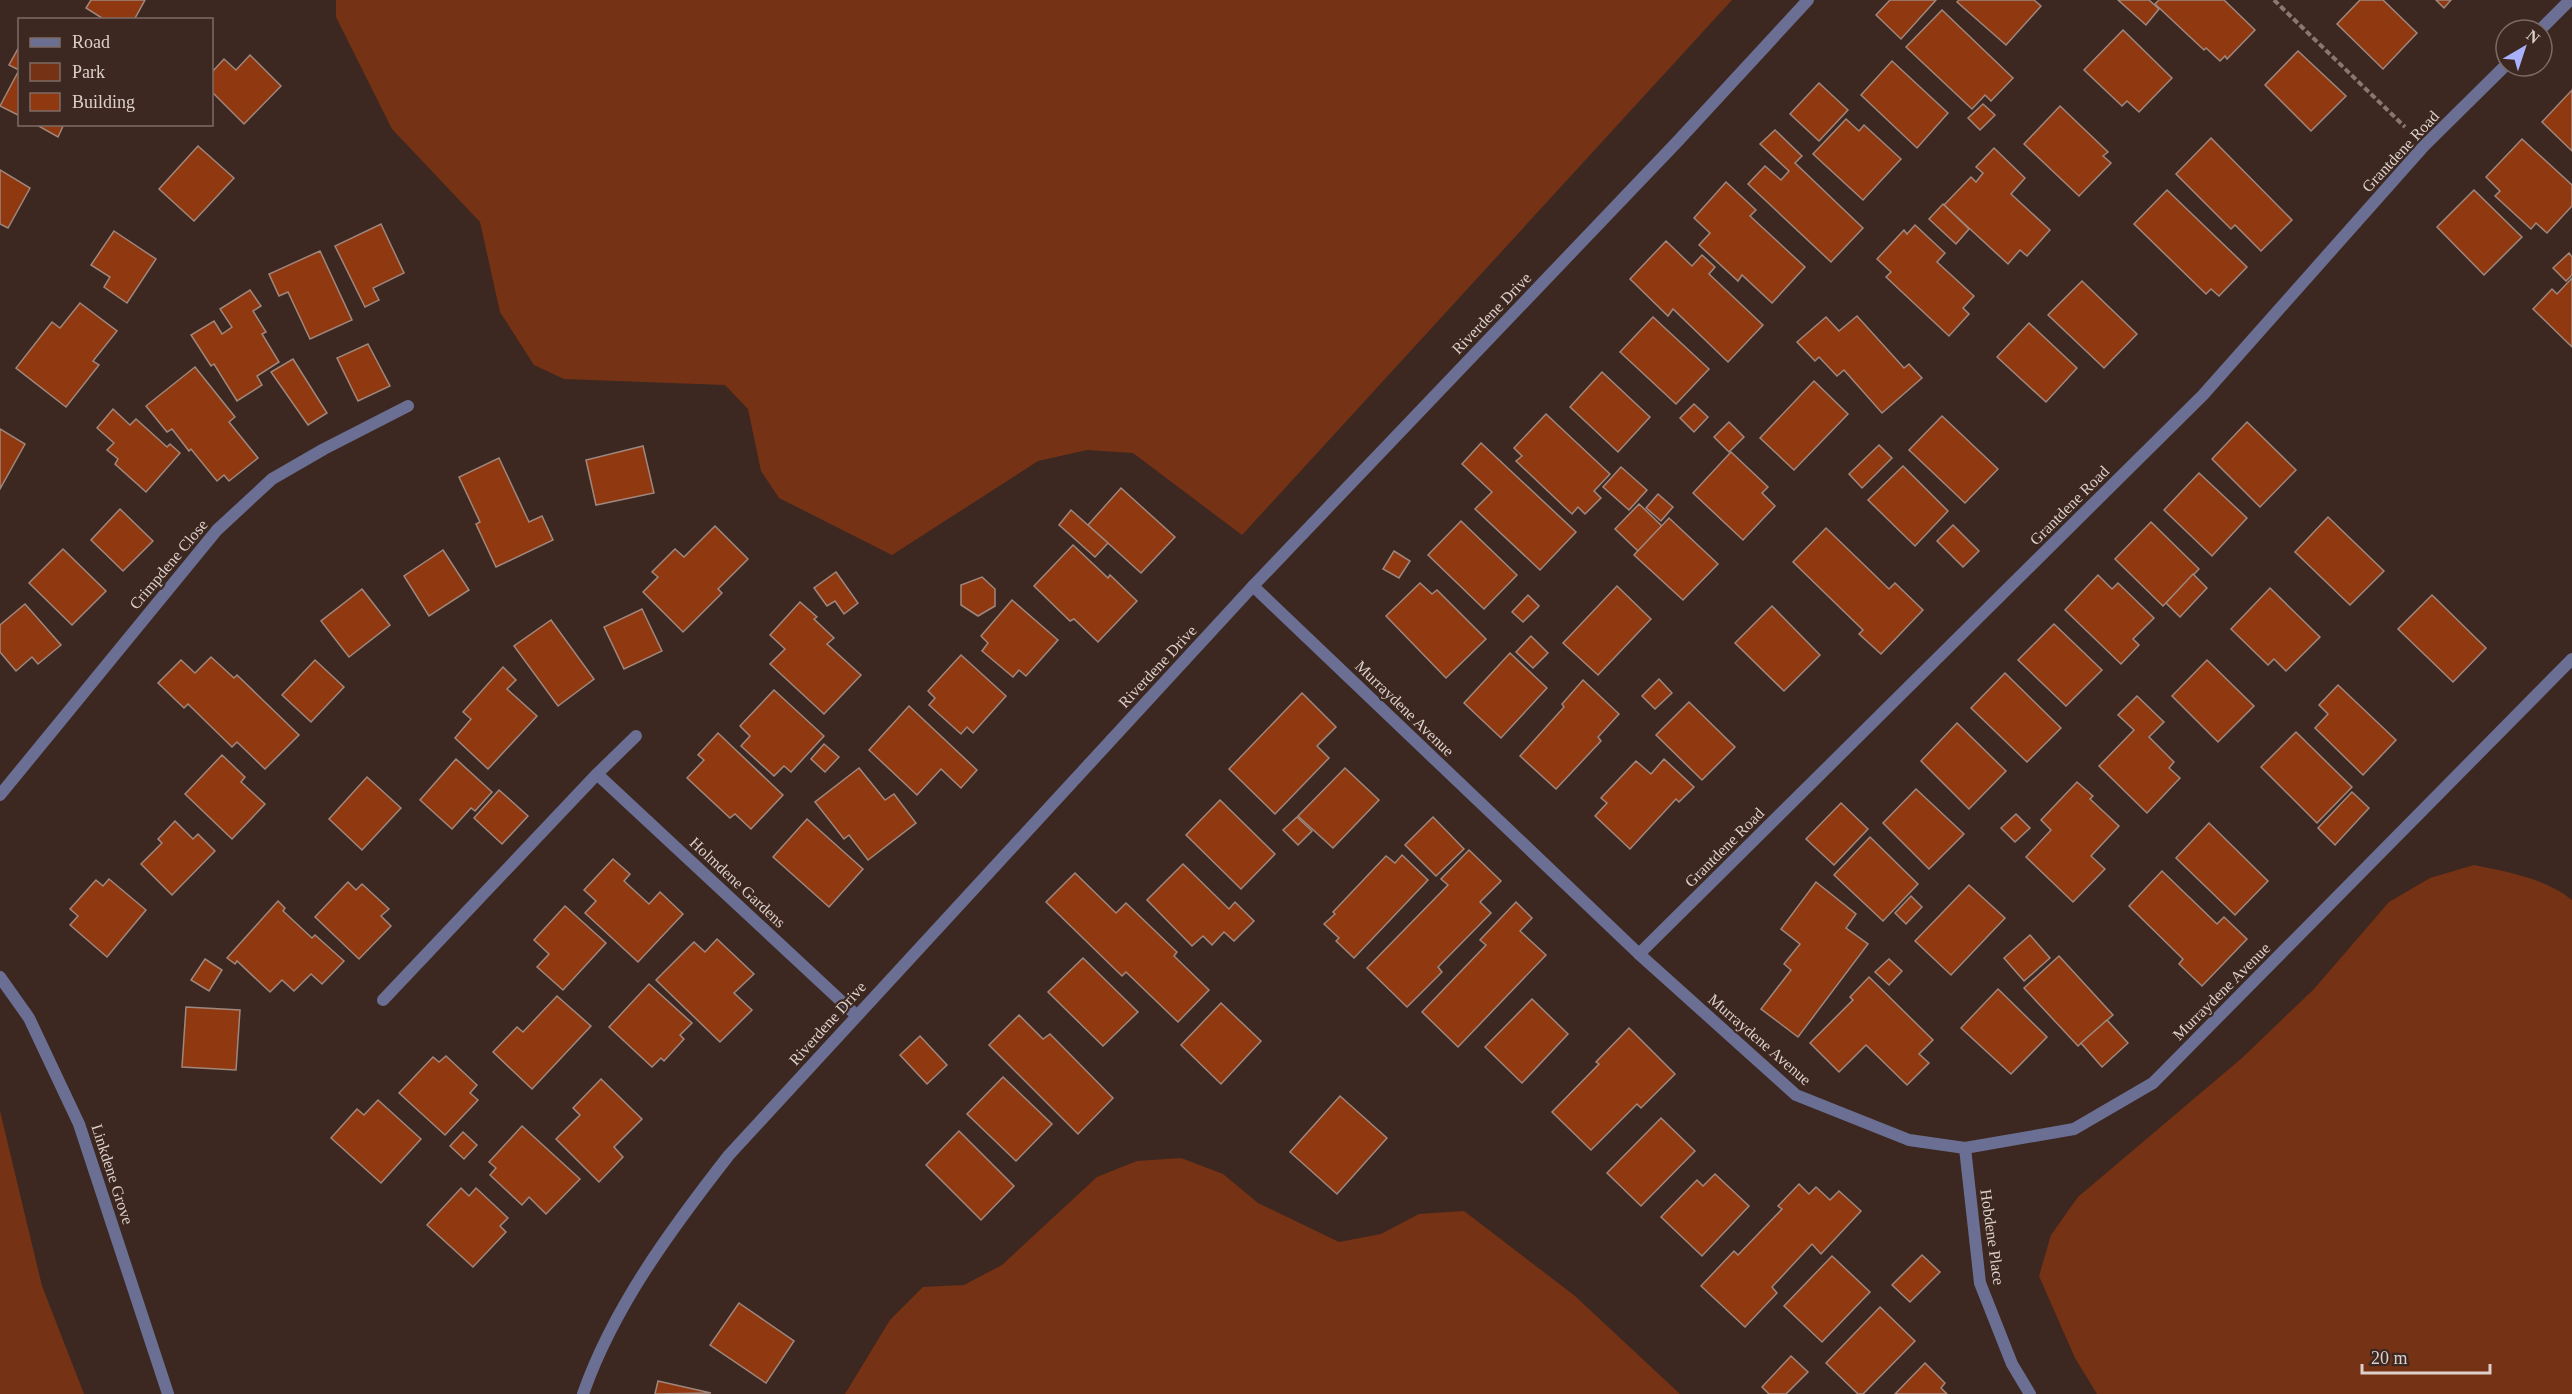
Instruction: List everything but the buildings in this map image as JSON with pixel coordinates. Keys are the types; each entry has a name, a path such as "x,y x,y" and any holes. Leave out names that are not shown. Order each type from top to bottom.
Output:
{"street":[{"name":"Riverdene Drive","path":"583,1394 590,1374 631,1293 688,1207 729,1155 1253,586 1669,150 1808,0"},
{"path":"2552,18 2570,0"},
{"name":"Grantdene Road","path":"1640,954 2203,395 2424,146 2494,76"},
{"name":"Crimpdene Close","path":"0,795 217,530 272,479 324,449 408,406"},
{"name":"Murraydene Avenue","path":"1253,586 1640,954 1796,1095 1909,1140 1965,1148 2074,1129 2153,1083 2572,659"},
{"path":"384,1000 597,774 636,736"},
{"name":"Holmdene Gardens","path":"597,774 856,1015"},
{"name":"Linkdene Grove","path":"0,977 29,1017 79,1124 168,1394"},
{"name":"Hobdene Place","path":"1965,1148 1980,1283 2012,1364 2030,1394"}],"path":[{"path":"2274,0 2424,146"}],"green space":[{"path":"336,0 1732,0 1242,535 1133,453 1087,450 1038,461 892,555 779,498 761,471 748,409 725,385 564,379 534,365 500,312 480,222 392,129 336,17"},
{"path":"2474,865 2538,881 2572,900 2572,1394 2097,1394 2075,1358 2039,1276 2051,1235 2078,1197 2242,1058 2314,989 2389,902 2430,878"},
{"path":"0,1111 42,1286 84,1394 0,1394"},
{"path":"1181,1158 1223,1174 1258,1203 1339,1242 1381,1234 1419,1214 1464,1211 1575,1296 1680,1394 845,1394 890,1320 923,1287 964,1285 1002,1265 1097,1177 1137,1161"}]}
